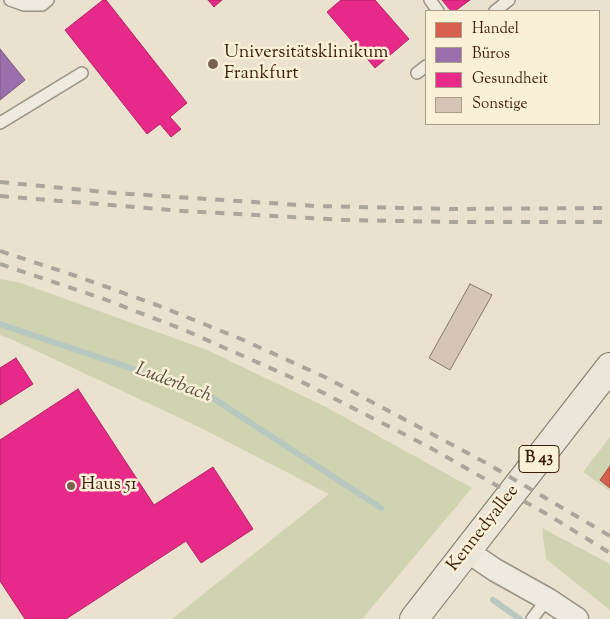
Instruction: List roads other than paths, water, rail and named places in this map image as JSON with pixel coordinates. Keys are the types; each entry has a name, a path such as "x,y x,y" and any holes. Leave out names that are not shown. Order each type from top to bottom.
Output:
{"main road":[{"name":"Kennedyallee","path":"414,619 610,367"}],"street":[{"path":"467,551 495,570 538,612 577,619"}],"lane":[{"path":"10,0 24,5 42,5 48,0"},
{"path":"496,10 509,0"},
{"path":"417,73 425,67"},
{"path":"0,123 82,73"}],"waterway":[{"name":"Luderbach","path":"0,324 205,393 381,508"},
{"name":"Luderbach","path":"493,600 520,619"}],"railway":[{"path":"0,182 115,193 315,206 453,209 610,208"},
{"path":"0,196 183,211 344,220 610,222"},
{"path":"0,251 157,305 241,339 327,378 488,464 610,536"},
{"path":"0,264 104,299 182,329 304,383 429,447 550,516 610,553"}],"place":[{"name":"Universitätsklinikum Frankfurt","path":"213,64"},
{"name":"Haus 51","path":"71,486"}]}
